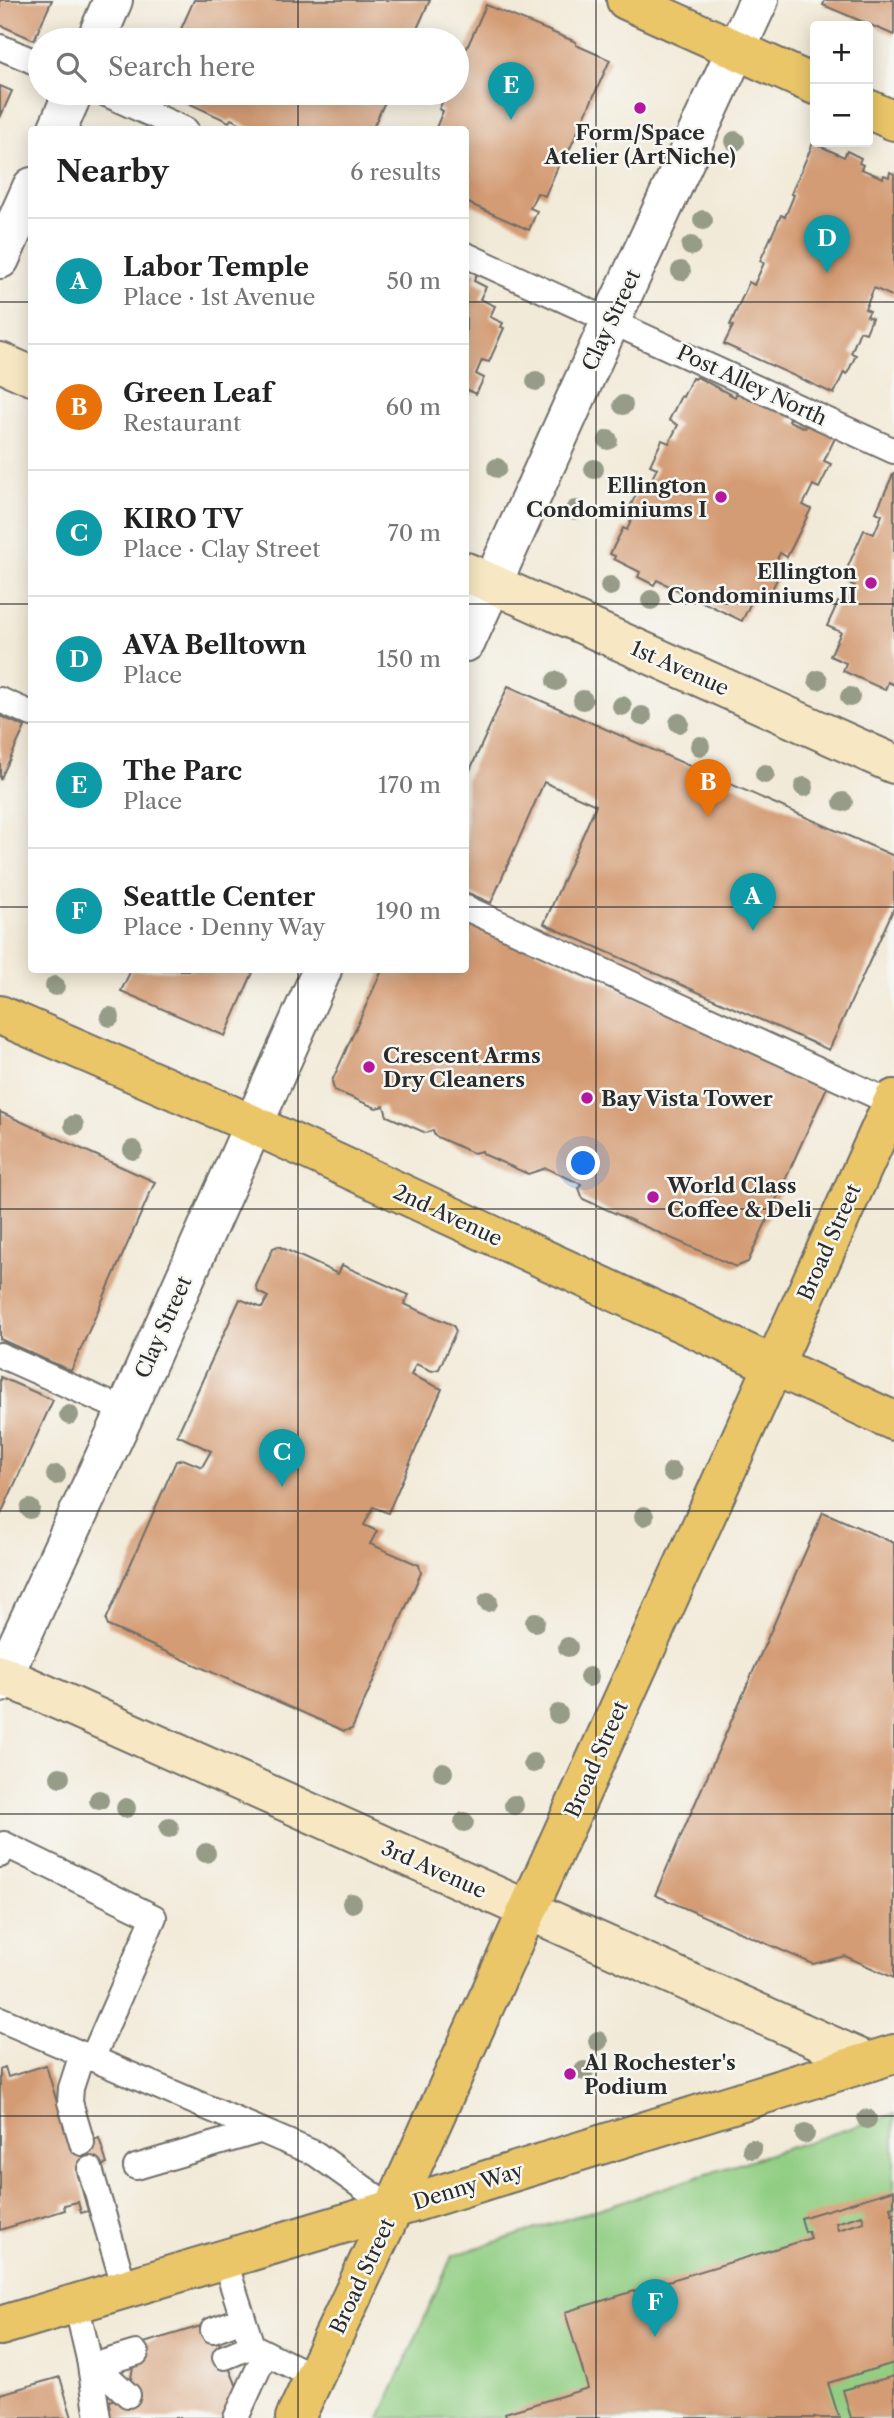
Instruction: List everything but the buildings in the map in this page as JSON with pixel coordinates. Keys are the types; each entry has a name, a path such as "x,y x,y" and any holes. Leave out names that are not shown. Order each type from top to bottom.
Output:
{"main road":[{"path":"626,0 813,84"},
{"path":"873,111 894,121"},
{"path":"0,362 28,374"},
{"name":"1st Avenue","path":"478,578 894,764"},
{"name":"2nd Avenue","path":"0,1015 252,1124 894,1421"},
{"name":"Broad Street","path":"295,2418 393,2209 893,1102"},
{"name":"3rd Avenue","path":"1,1678 528,1911 881,2058"},
{"name":"Denny Way","path":"1,2325 393,2209 881,2058"}],"street":[{"path":"101,28 113,0"},
{"name":"Clay Street","path":"469,626 478,578 611,320 759,0"},
{"path":"59,126 68,105"},
{"path":"0,259 28,196"},
{"name":"Clay Street","path":"1,1678 126,1411 321,973"}],"lane":[{"path":"0,47 28,59"},
{"path":"131,105 177,126"},
{"name":"Post Alley North","path":"469,256 894,451"},
{"path":"0,700 28,712"},
{"path":"469,909 893,1102"},
{"path":"0,1355 126,1411"},
{"path":"0,1855 4,1844 154,1917 87,2056 69,2102 82,2143"},
{"path":"0,2019 316,2154 393,2209"},
{"path":"136,2167 259,2131"},
{"path":"90,2169 125,2289"},
{"path":"224,2259 243,2319 258,2350 236,2418"},
{"path":"76,2303 93,2362 98,2418"},
{"path":"214,2330 243,2319"},
{"path":"225,2357 258,2350 314,2377"},
{"path":"93,2362 136,2353"},
{"path":"93,2362 128,2395"}],"green space":[{"path":"894,2114 894,2418 380,2418 452,2256"}],"place":[{"name":"Form/Space Atelier (ArtNiche)","path":"640,108"},
{"name":"The Parc","path":"511,120"},
{"name":"AVA Belltown","path":"827,273"},
{"name":"Ellington Condominiums I","path":"721,497"},
{"name":"Ellington Condominiums II","path":"871,583"},
{"name":"Green Leaf","path":"708,817"},
{"name":"Labor Temple","path":"753,931"},
{"name":"Crescent Arms Dry Cleaners","path":"369,1067"},
{"name":"Bay Vista Tower","path":"587,1098"},
{"name":"World Class Coffee & Deli","path":"653,1197"},
{"name":"KIRO TV","path":"282,1487"},
{"name":"Al Rochester's Podium","path":"570,2074"},
{"name":"Seattle Center","path":"655,2337"}]}
